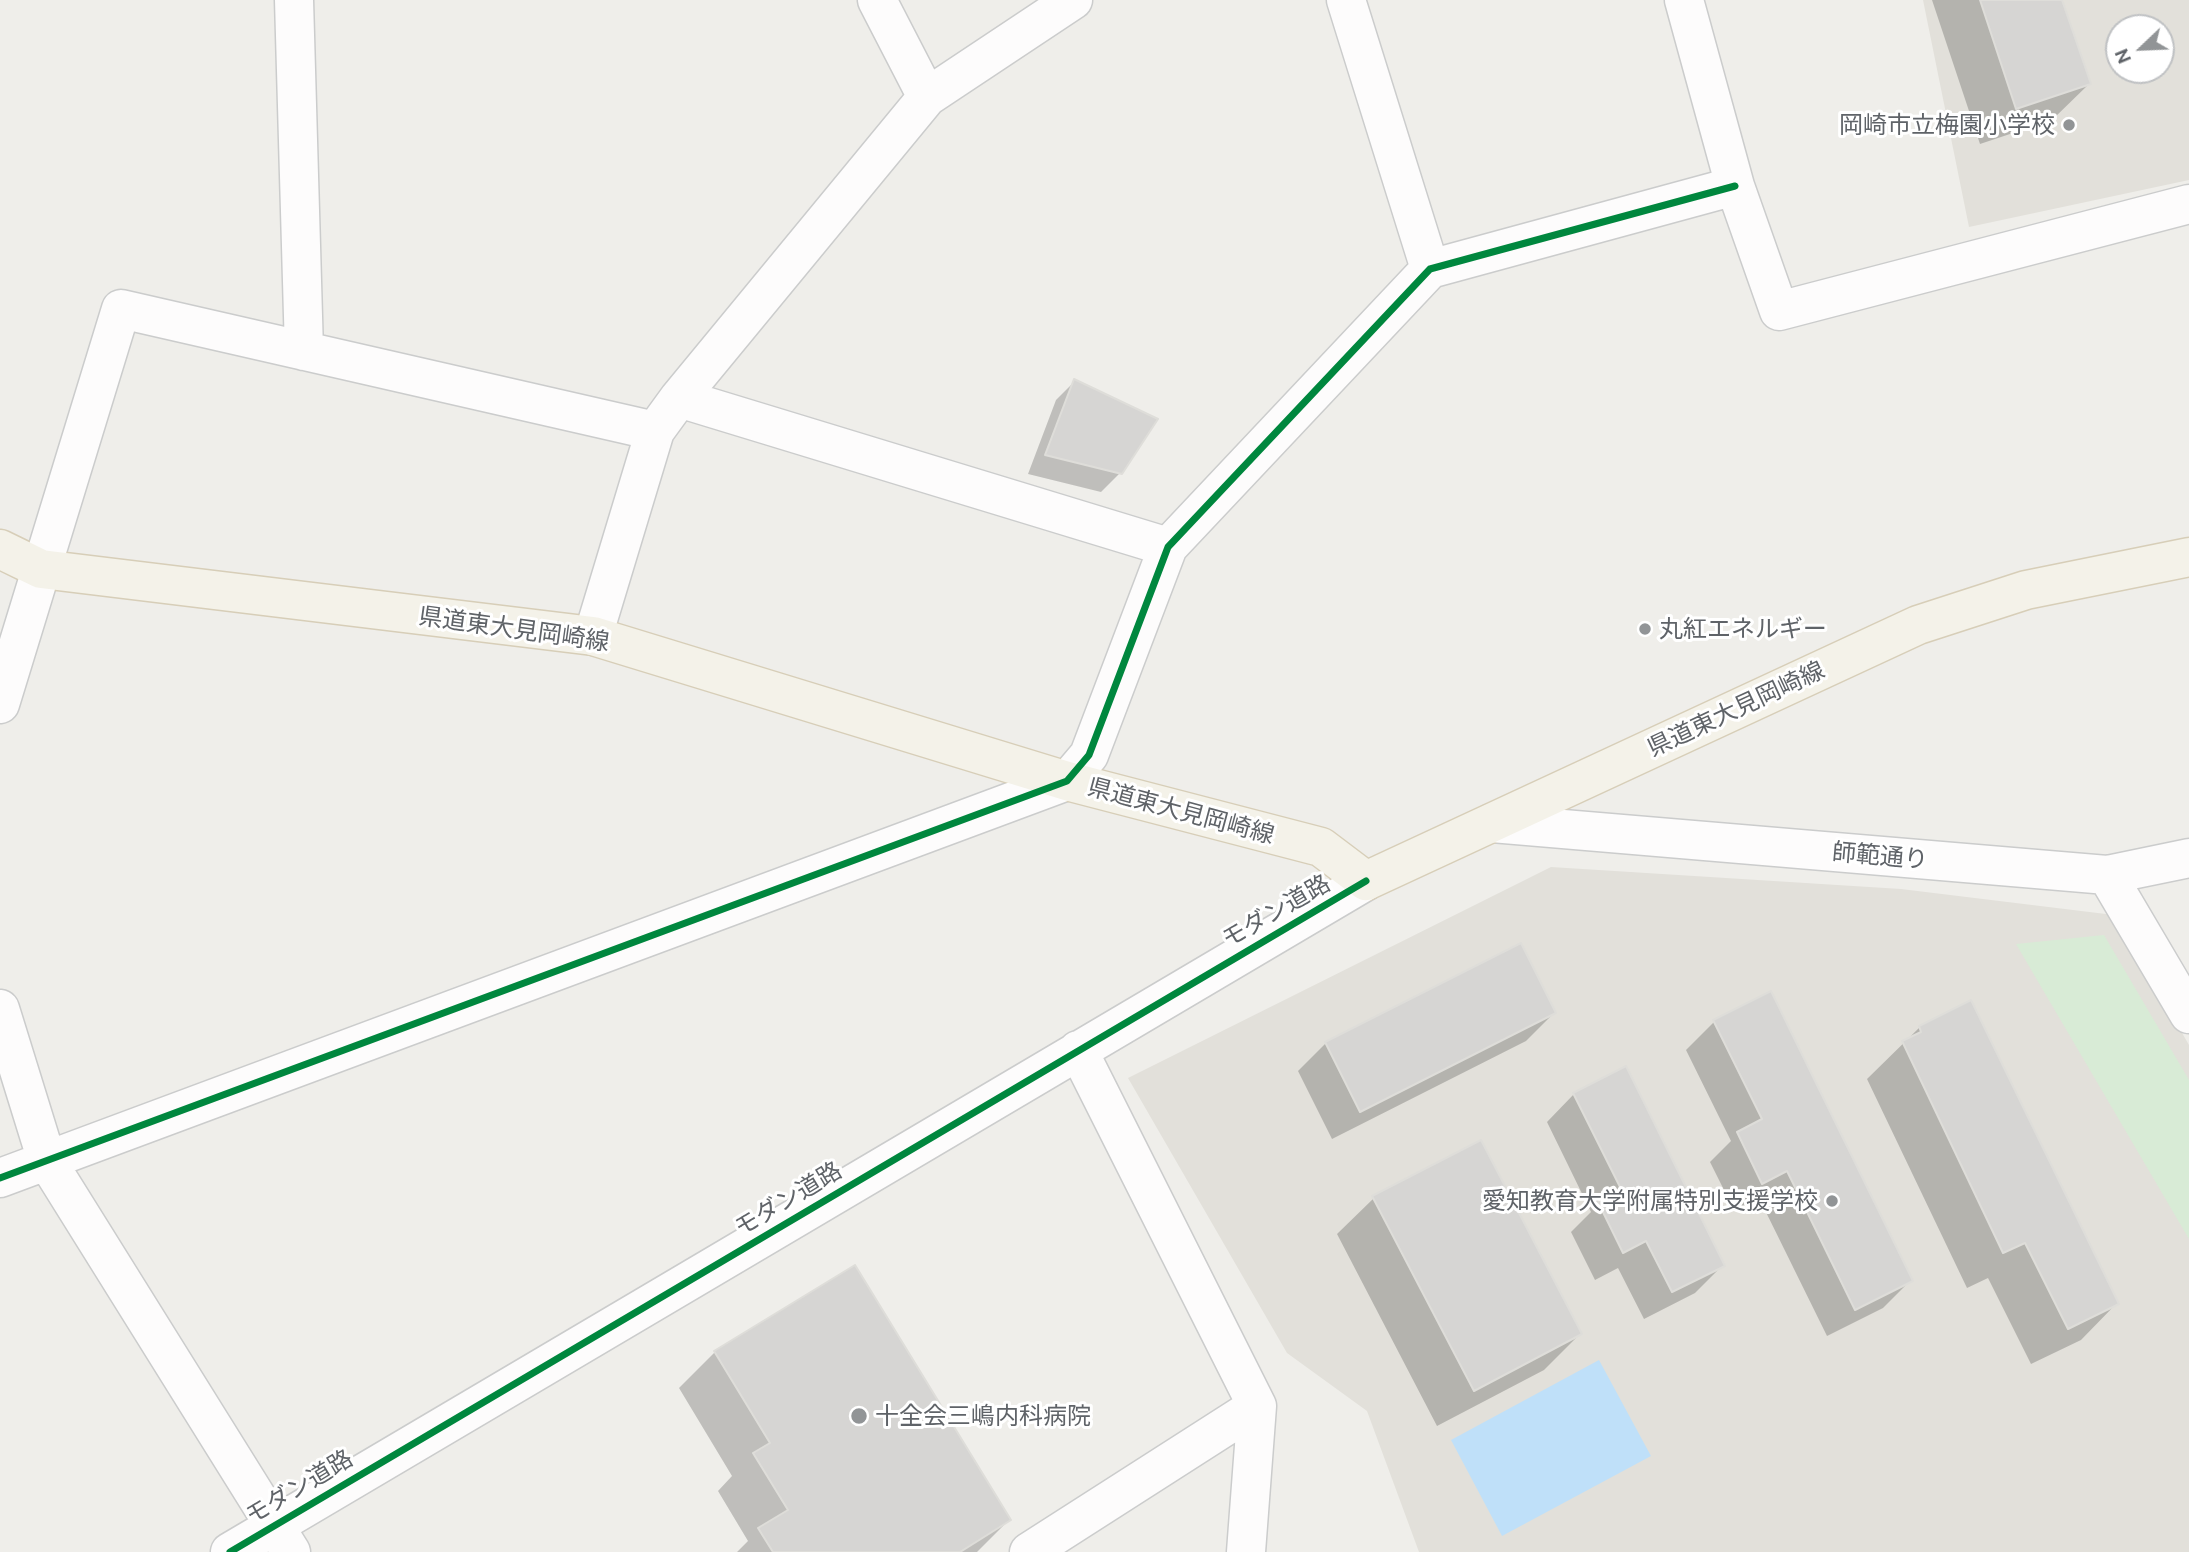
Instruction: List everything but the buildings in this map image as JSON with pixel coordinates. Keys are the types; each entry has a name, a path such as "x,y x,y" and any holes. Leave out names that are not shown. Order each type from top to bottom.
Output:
{"main road":[{"name":"県道東大見岡崎線","path":"0,549 41,569 593,636 1067,781 1321,847 1366,881 1918,625 2026,590 2189,557"}],"street":[{"path":"294,0 304,351"},
{"path":"877,0 928,97"},
{"path":"593,636 655,431 679,398 928,97 1073,0"},
{"path":"1346,0 1430,269"},
{"path":"1684,0 1735,186 1779,310 2189,204"},
{"path":"0,1178 1067,781 1089,755 1168,547 1430,269 1735,186"},
{"path":"0,704 121,309 655,431"},
{"path":"679,398 1168,547"},
{"name":"師範通り","path":"1492,823 2107,875 2189,858"},
{"path":"2107,875 2189,1014"},
{"name":"モダン道路","path":"230,1552 282,1538 1078,1050 1366,881"},
{"path":"0,1009 47,1161 282,1538"},
{"path":"1078,1050 1257,1406 1245,1552"},
{"path":"1028,1552 1257,1406"}],"shaded area":[{"name":"岡崎市立梅園小学校","path":"1923,0 2189,0 2189,180 1969,227"},
{"path":"1551,867 1901,889 2114,915 2189,1045 2189,1552 1419,1552 1367,1411 1287,1353 1128,1078"}],"green space":[{"path":"2104,935 2189,1080 2189,1239 2016,944"}],"water":[{"path":"1599,1360 1651,1456 1502,1536 1451,1440"}],"cycle path":[{"path":"0,1178 1067,781 1089,755 1168,547 1430,269 1735,186"},
{"path":"230,1552 1366,881"}],"place":[{"name":"岡崎市立梅園小学校","path":"2069,125"},
{"name":"丸紅エネルギー","path":"1645,629"},
{"name":"愛知教育大学附属特別支援学校","path":"1832,1201"},
{"name":"十全会三嶋内科病院","path":"859,1416"}]}
